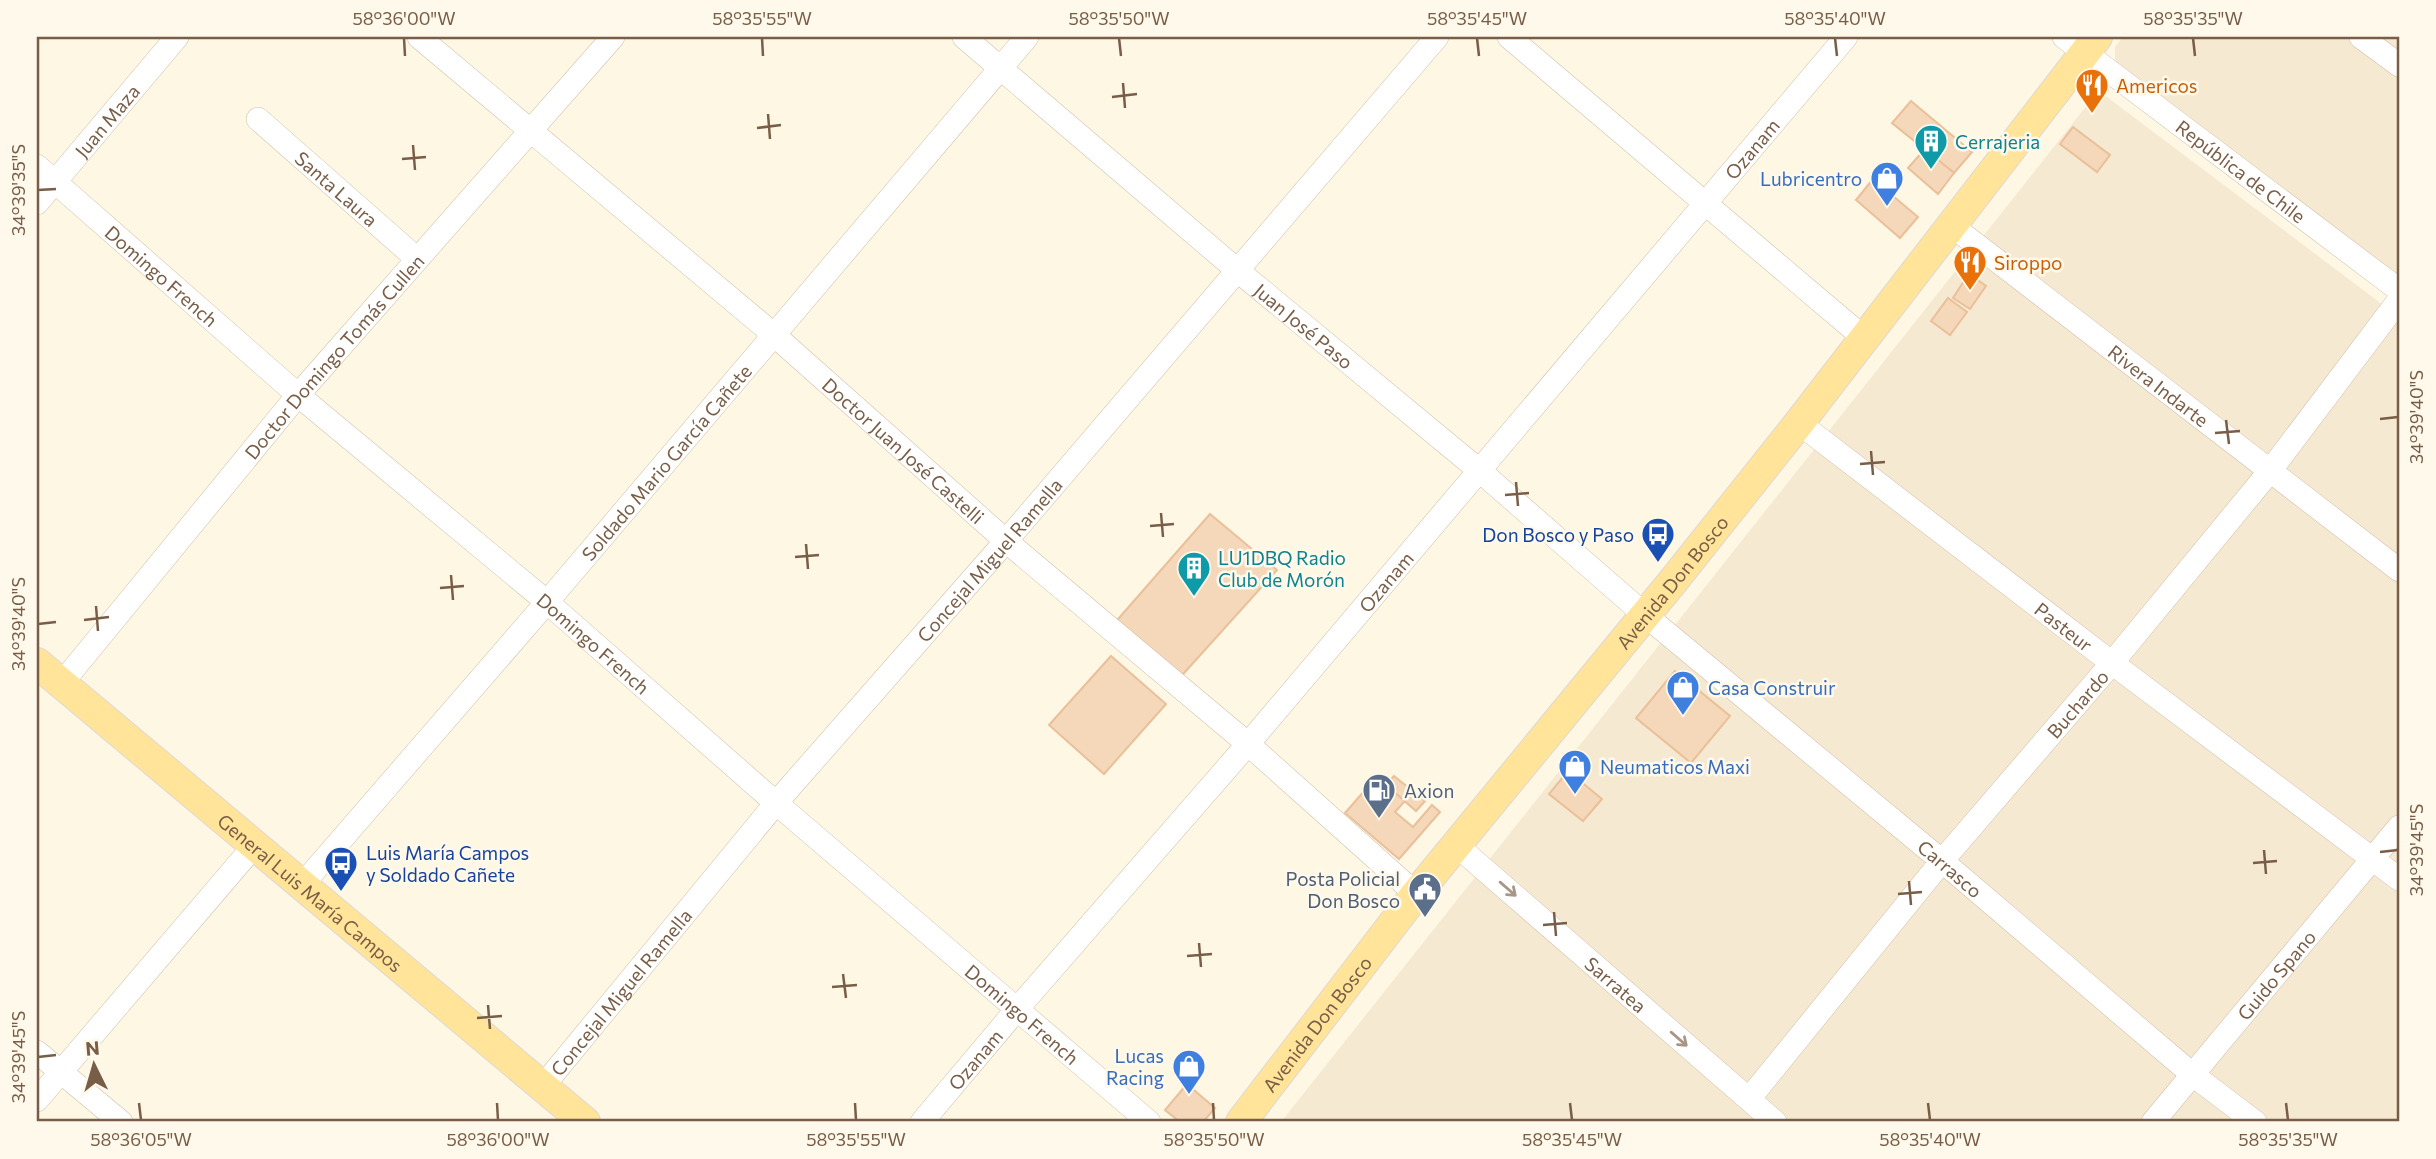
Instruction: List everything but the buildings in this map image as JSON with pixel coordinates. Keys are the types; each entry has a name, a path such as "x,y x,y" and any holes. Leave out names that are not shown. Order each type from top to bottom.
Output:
{"main road":[{"name":"Avenida Don Bosco","path":"1241,1122 1416,894 1799,423 1952,226 2082,42"},
{"name":"General Luis María Campos","path":"37,663 585,1122"}],"street":[{"name":"Juan Maza","path":"37,204 177,37"},
{"name":"Doctor Juan José Castelli","path":"419,37 773,334 1006,541 1248,744 1416,894"},
{"name":"Doctor Domingo Tomás Cullen","path":"62,683 298,395 613,37"},
{"name":"Juan José Paso","path":"964,37 1237,270 1480,471 1645,615"},
{"name":"Soldado Mario García Cañete","path":"302,885 547,602 1027,37"},
{"name":"Concejal Miguel Ramella","path":"543,1086 776,803 1006,541 1437,37"},
{"path":"1509,37 1864,338"},
{"name":"Ozanam","path":"922,1122 1017,1008 1248,744 1846,37"},
{"path":"2361,37 2399,65"},
{"name":"República de Chile","path":"2082,42 2399,290"},
{"name":"Santa Laura","path":"258,119 416,258"},
{"name":"Domingo French","path":"37,166 298,395 547,602 776,803 1149,1122"},
{"name":"Rivera Indarte","path":"1952,226 2399,570"},
{"name":"Buchardo","path":"1749,1099 1942,861 2112,663 2270,471 2399,300"},
{"name":"Pasteur","path":"1799,423 2112,663 2399,878"},
{"name":"Carrasco","path":"1645,615 1942,861 2193,1075 2255,1122"},
{"name":"Guido Spano","path":"2153,1122 2399,827"},
{"name":"Sarratea","path":"1456,845 1775,1122"},
{"path":"37,1100 254,846"},
{"path":"37,1052 121,1122"}],"shaded area":[{"path":"2123,37 2399,37 2399,284 2115,65 2115,47"},
{"path":"2103,94 2399,317 2399,1122 1281,1122 2095,95"}],"place":[{"name":"Americos","path":"2092,115"},
{"name":"Cerrajeria","path":"1931,171"},
{"name":"Lubricentro","path":"1887,208"},
{"name":"Siroppo","path":"1970,292"},
{"name":"Don Bosco y Paso","path":"1658,564"},
{"name":"LU1DBQ Radio Club de Morón","path":"1194,598"},
{"name":"Casa Construir","path":"1683,717"},
{"name":"Neumaticos Maxi","path":"1575,796"},
{"name":"Axion","path":"1379,820"},
{"name":"Luis María Campos y Soldado Cañete","path":"341,893"},
{"name":"Posta Policial Don Bosco","path":"1425,919"},
{"name":"Lucas Racing","path":"1189,1096"}]}
